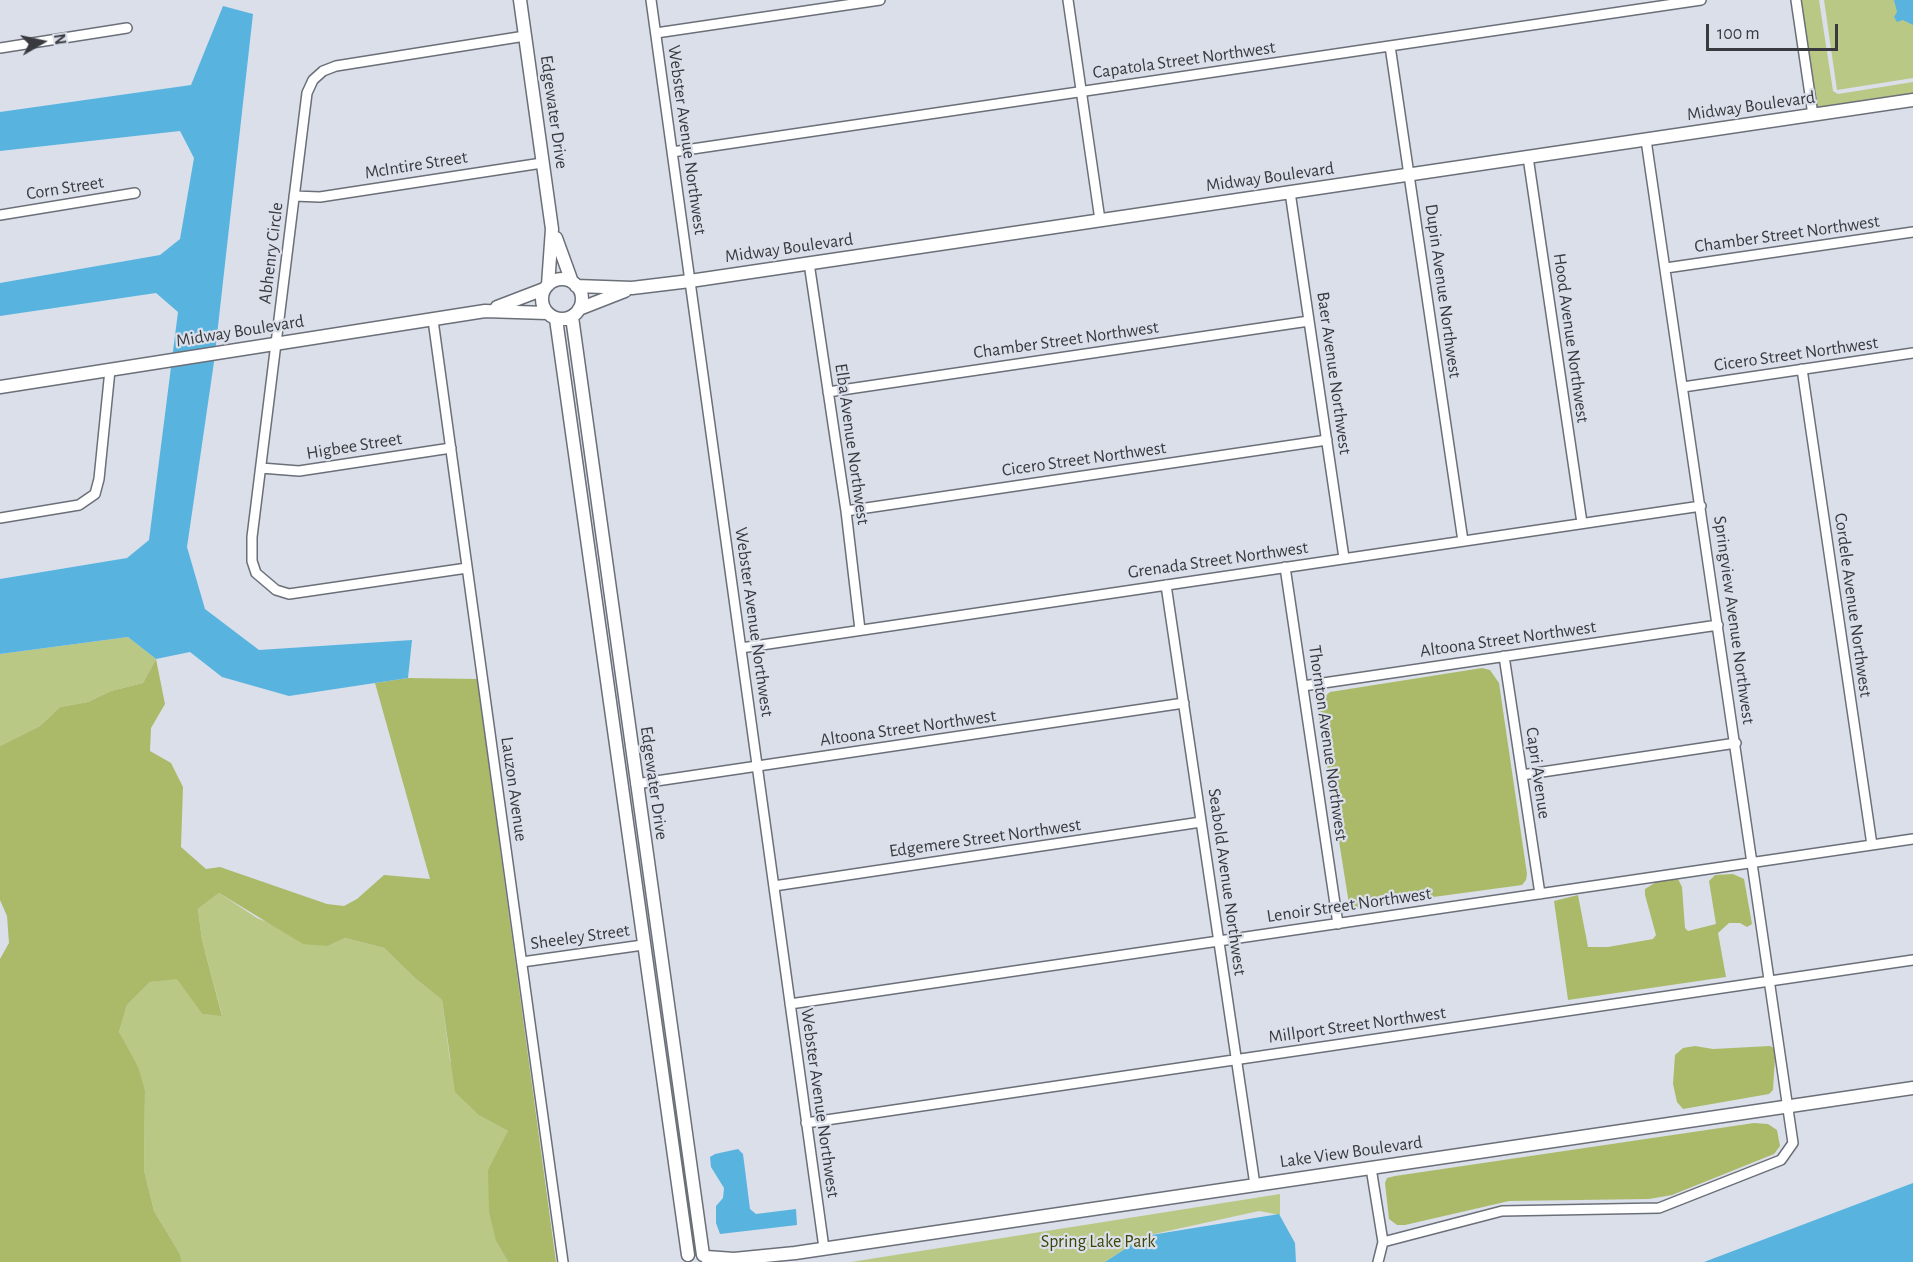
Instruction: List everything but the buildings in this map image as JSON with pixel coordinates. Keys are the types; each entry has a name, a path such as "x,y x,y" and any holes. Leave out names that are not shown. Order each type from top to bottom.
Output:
{"street":[{"name":"Edgewater Drive","path":"520,0 552,229 546,287"},
{"name":"Webster Avenue Northwest","path":"651,0 824,1248"},
{"path":"656,33 880,0"},
{"path":"1068,0 1100,220"},
{"name":"Capatola Street Northwest","path":"672,152 1675,2 1701,0"},
{"path":"1796,0 1813,115"},
{"path":"0,48 127,28"},
{"name":"Abhenry Circle","path":"467,568 289,594 276,590 256,573 252,561 252,537 307,93 313,80 324,71 336,66 525,36"},
{"name":"Dupin Avenue Northwest","path":"1390,46 1463,541"},
{"name":"Midway Boulevard","path":"574,284 632,288 690,281 1913,100"},
{"name":"Springview Avenue Northwest","path":"1383,1242 1502,1211 1648,1210 1669,1205 1781,1161 1793,1143 1790,1106 1646,140"},
{"name":"Hood Avenue Northwest","path":"1528,157 1582,523"},
{"name":"McIntire Street","path":"294,196 320,197 543,163"},
{"name":"Baer Avenue Northwest","path":"1290,192 1344,558"},
{"name":"Corn Street","path":"0,215 135,193"},
{"name":"Edgewater Drive","path":"552,229 574,284"},
{"name":"Chamber Street Northwest","path":"1666,268 1913,232"},
{"name":"Elba Avenue Northwest","path":"809,263 846,511 860,630"},
{"path":"562,279 574,284 581,294 575,313 552,316 542,299 546,287 562,279"},
{"name":"Midway Boulevard","path":"0,387 485,311 546,287"},
{"name":"Midway Boulevard","path":"575,313 632,288"},
{"name":"Midway Boulevard","path":"485,311 552,316"},
{"name":"Edgewater Drive","path":"575,313 636,784 706,1258"},
{"name":"Edgewater Drive","path":"552,316 643,945 685,1259"},
{"name":"Lauzon Avenue","path":"433,320 563,1262"},
{"name":"Chamber Street Northwest","path":"828,392 1309,321"},
{"name":"Cicero Street Northwest","path":"1683,387 1913,353"},
{"name":"Cordele Avenue Northwest","path":"1802,369 1872,844"},
{"path":"0,518 79,505 95,494 99,479 110,370"},
{"name":"Cicero Street Northwest","path":"846,511 1327,440"},
{"name":"Higbee Street","path":"261,468 299,471 450,448"},
{"name":"Grenada Street Northwest","path":"741,648 1701,506"},
{"name":"Thornton Avenue Northwest","path":"1285,567 1338,924"},
{"name":"Seabold Avenue Northwest","path":"1166,585 1255,1185"},
{"name":"Altoona Street Northwest","path":"1302,686 1718,625"},
{"name":"Capri Avenue","path":"1504,656 1540,894"},
{"name":"Altoona Street Northwest","path":"636,784 1184,704"},
{"path":"1522,775 1736,743"},
{"name":"Edgemere Street Northwest","path":"774,885 1201,822"},
{"name":"Lenoir Street Northwest","path":"790,1004 1913,838"},
{"name":"Sheeley Street","path":"522,962 643,945"},
{"name":"Millport Street Northwest","path":"806,1123 1913,960"},
{"name":"Lake View Boulevard","path":"685,1259 795,1253 1913,1088"},
{"path":"1371,1168 1383,1242 1378,1262"},
{"name":"Lake View Boulevard","path":"764,1262 795,1253"}],"green space":[{"path":"1801,0 1819,0 1833,91 1838,94 1913,82 1913,96 1817,110"},
{"path":"1824,0 1913,0 1913,78 1837,90"},
{"path":"128,637 156,659 143,683 111,691 88,702 60,707 40,726 0,746 0,654"},
{"path":"156,659 165,704 151,728 150,751 171,763 183,787 181,847 206,869 220,867 327,904 344,906 357,899 384,875 430,879 375,683 408,678 477,679 556,1262 508,1262 496,1241 489,1212 488,1170 508,1131 480,1116 455,1092 442,1000 384,948 345,938 328,946 303,944 219,893 198,909 202,940 222,1016 202,1014 177,979 150,982 127,1005 119,1032 138,1067 145,1090 144,1170 154,1211 180,1254 182,1262 0,1262 0,959 9,943 7,916 0,900 0,746 40,726 60,707 88,702 111,691 143,683"},
{"path":"1482,668 1490,670 1499,683 1527,874 1526,880 1522,885 1352,908 1349,904 1318,709 1322,699 1330,692"},
{"path":"1733,874 1744,879 1752,924 1747,927 1740,923 1729,923 1718,933 1726,977 1568,1000 1554,901 1578,895 1588,947 1608,947 1653,939 1656,935 1645,889 1656,882 1678,879 1682,887 1685,928 1688,931 1716,924 1709,881 1715,875"},
{"path":"219,893 257,918 328,946 345,938 384,948 442,1000 450,1060 480,1116 508,1131 496,1241 508,1262 182,1262 180,1254 154,1211 144,1170 145,1090 119,1032 127,1005 150,982 177,978 202,1014 222,1015 202,940 198,909"},
{"path":"1695,1046 1713,1049 1770,1046 1774,1048 1773,1090 1769,1094 1683,1109 1677,1102 1673,1084 1675,1055 1683,1048"},
{"path":"1754,1123 1768,1124 1777,1130 1780,1146 1774,1154 1672,1195 1649,1199 1509,1201 1405,1225 1397,1225 1389,1219 1385,1183 1387,1178"},
{"name":"Spring Lake Park","path":"1280,1194 1280,1215 1259,1211 1145,1236 1105,1262 851,1262"}],"water":[{"path":"1894,0 1913,0 1913,25 1903,20 1897,22 1894,17 1897,12"},
{"path":"223,6 253,14 214,362 187,547 205,609 259,650 412,640 408,678 289,696 222,677 190,652 156,659 128,637 0,654 0,579 127,558 149,540 178,312 156,293 0,316 0,283 160,255 180,239 194,158 180,131 0,151 0,112 191,85"},
{"path":"738,1149 743,1154 750,1209 756,1214 796,1209 797,1225 720,1234 716,1223 716,1206 723,1198 724,1188 711,1167 710,1157"},
{"path":"1913,1183 1913,1262 1704,1262"},
{"path":"1279,1214 1295,1243 1296,1262 1105,1262 1145,1236"}]}
